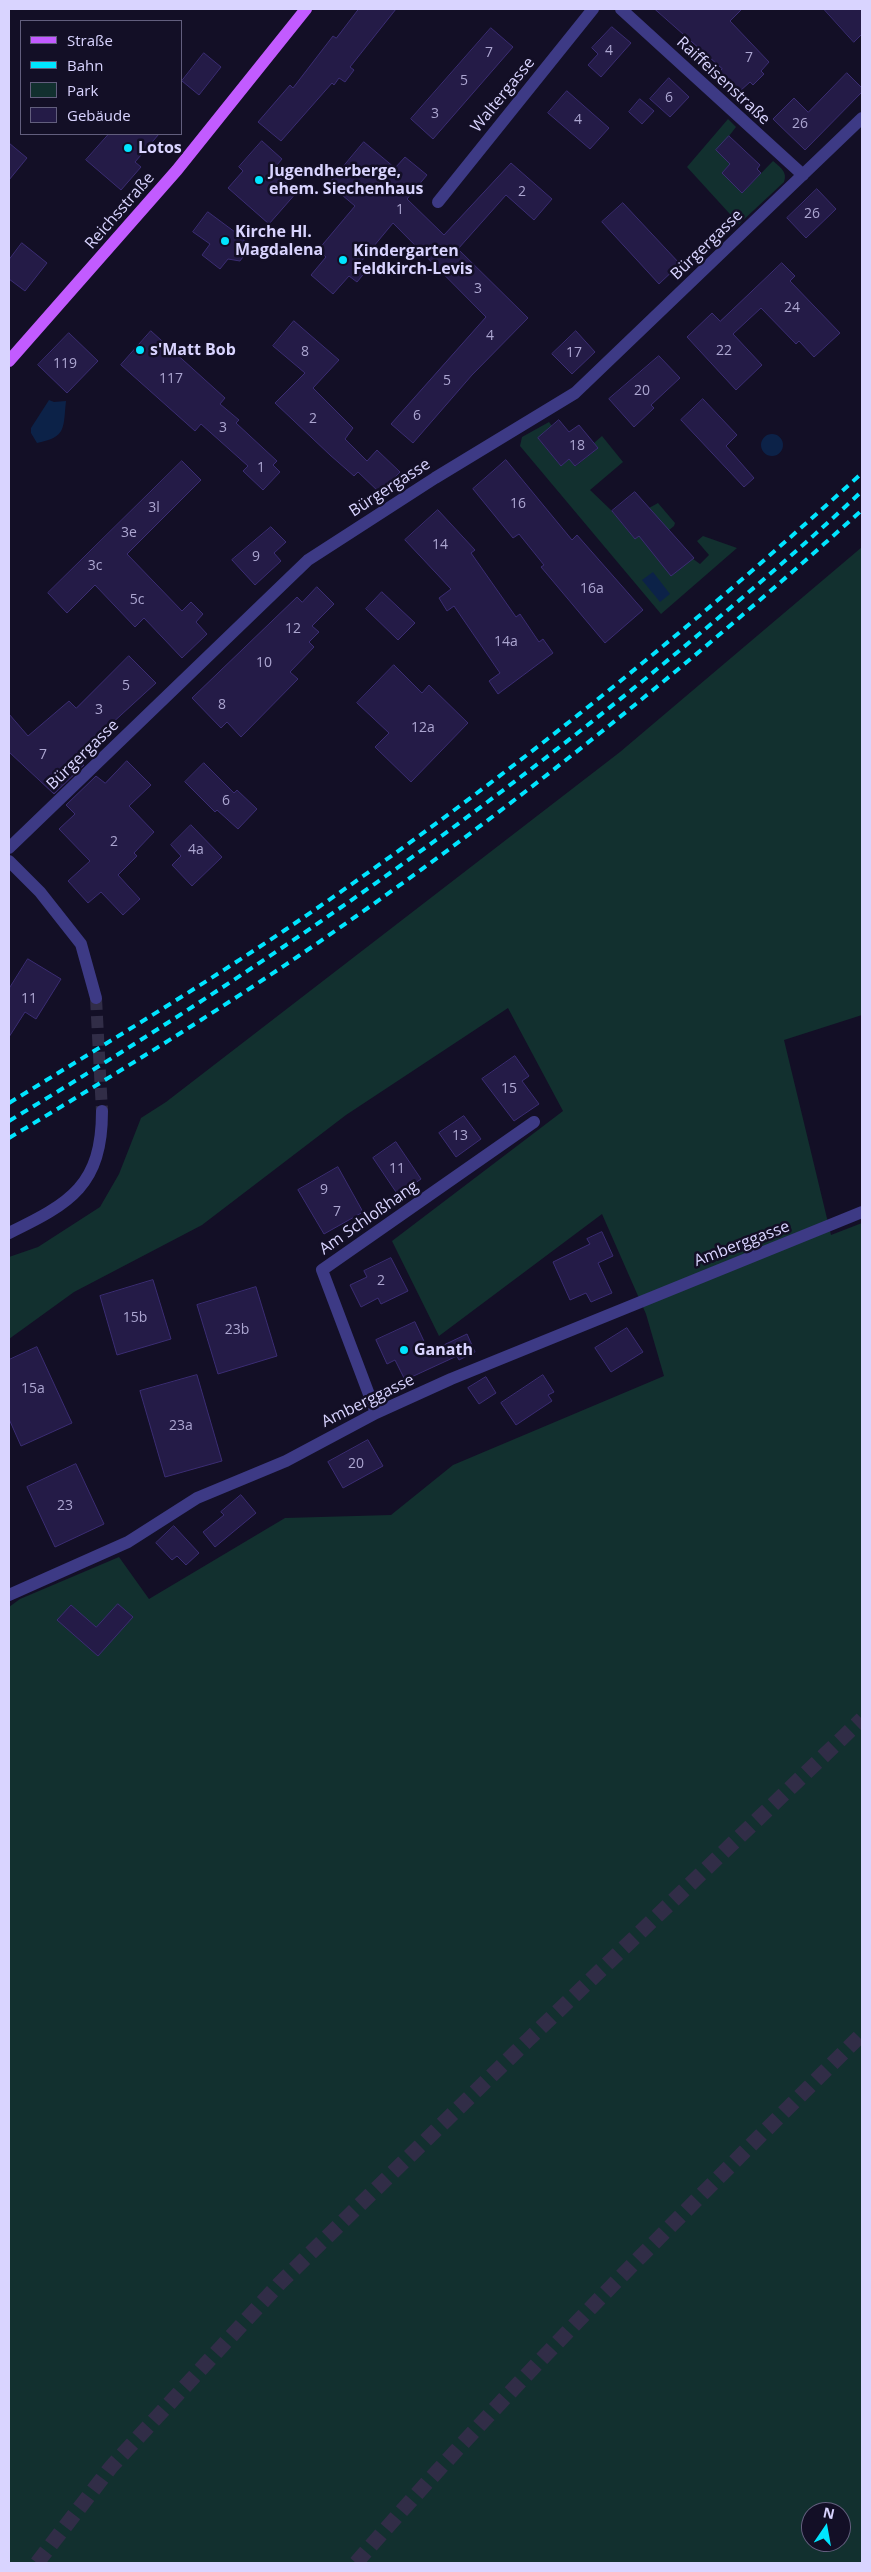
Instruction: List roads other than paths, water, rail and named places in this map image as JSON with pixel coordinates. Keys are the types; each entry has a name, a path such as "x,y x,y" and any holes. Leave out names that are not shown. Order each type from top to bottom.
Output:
{"main road":[{"name":"Reichsstraße","path":"9,361 177,170 306,9"}],"street":[{"name":"Waltergasse","path":"438,202 593,9"},
{"name":"Raiffeisenstraße","path":"621,9 803,175"},
{"name":"Bürgergasse","path":"9,848 308,560 435,478 575,393 862,118"},
{"path":"9,861 40,892 81,944 96,998"},
{"path":"9,1233 53,1210 84,1184 95,1166 100,1148 102,1111"},
{"name":"Am Schloßhang","path":"376,1413 322,1270 534,1122"},
{"name":"Amberggasse","path":"9,1595 128,1542 197,1498 286,1461 376,1413 451,1379 862,1212"}],"water":[{"path":"49,400 54,402 66,401 62,430 54,438 37,443 31,433 31,428"},
{"path":"772,434 780,437 783,445 780,453 772,456 764,453 761,445 764,437"},
{"path":"653,572 670,594 660,602 642,580"}],"tunnel":[{"path":"96,998 102,1111"},
{"path":"37,2563 111,2467 280,2283 528,2040 862,1719"},
{"path":"356,2563 416,2494 604,2294 862,2034"}],"railway":[{"path":"9,1103 148,1018 285,930 435,824 509,769 653,654 724,595 862,473"},
{"path":"9,1121 188,1009 363,892 449,831 616,702 698,635 862,491"},
{"path":"9,1138 227,1003 313,946 421,870 551,772 678,670 862,510"}],"place":[{"name":"Lotos","path":"128,148"},
{"name":"Jugendherberge, ehem. Siechenhaus","path":"259,180"},
{"name":"Kirche Hl. Magdalena","path":"225,241"},
{"name":"Kindergarten Feldkirch-Levis","path":"343,260"},
{"name":"s'Matt Bob","path":"140,350"},
{"name":"Ganath","path":"404,1350"}]}
